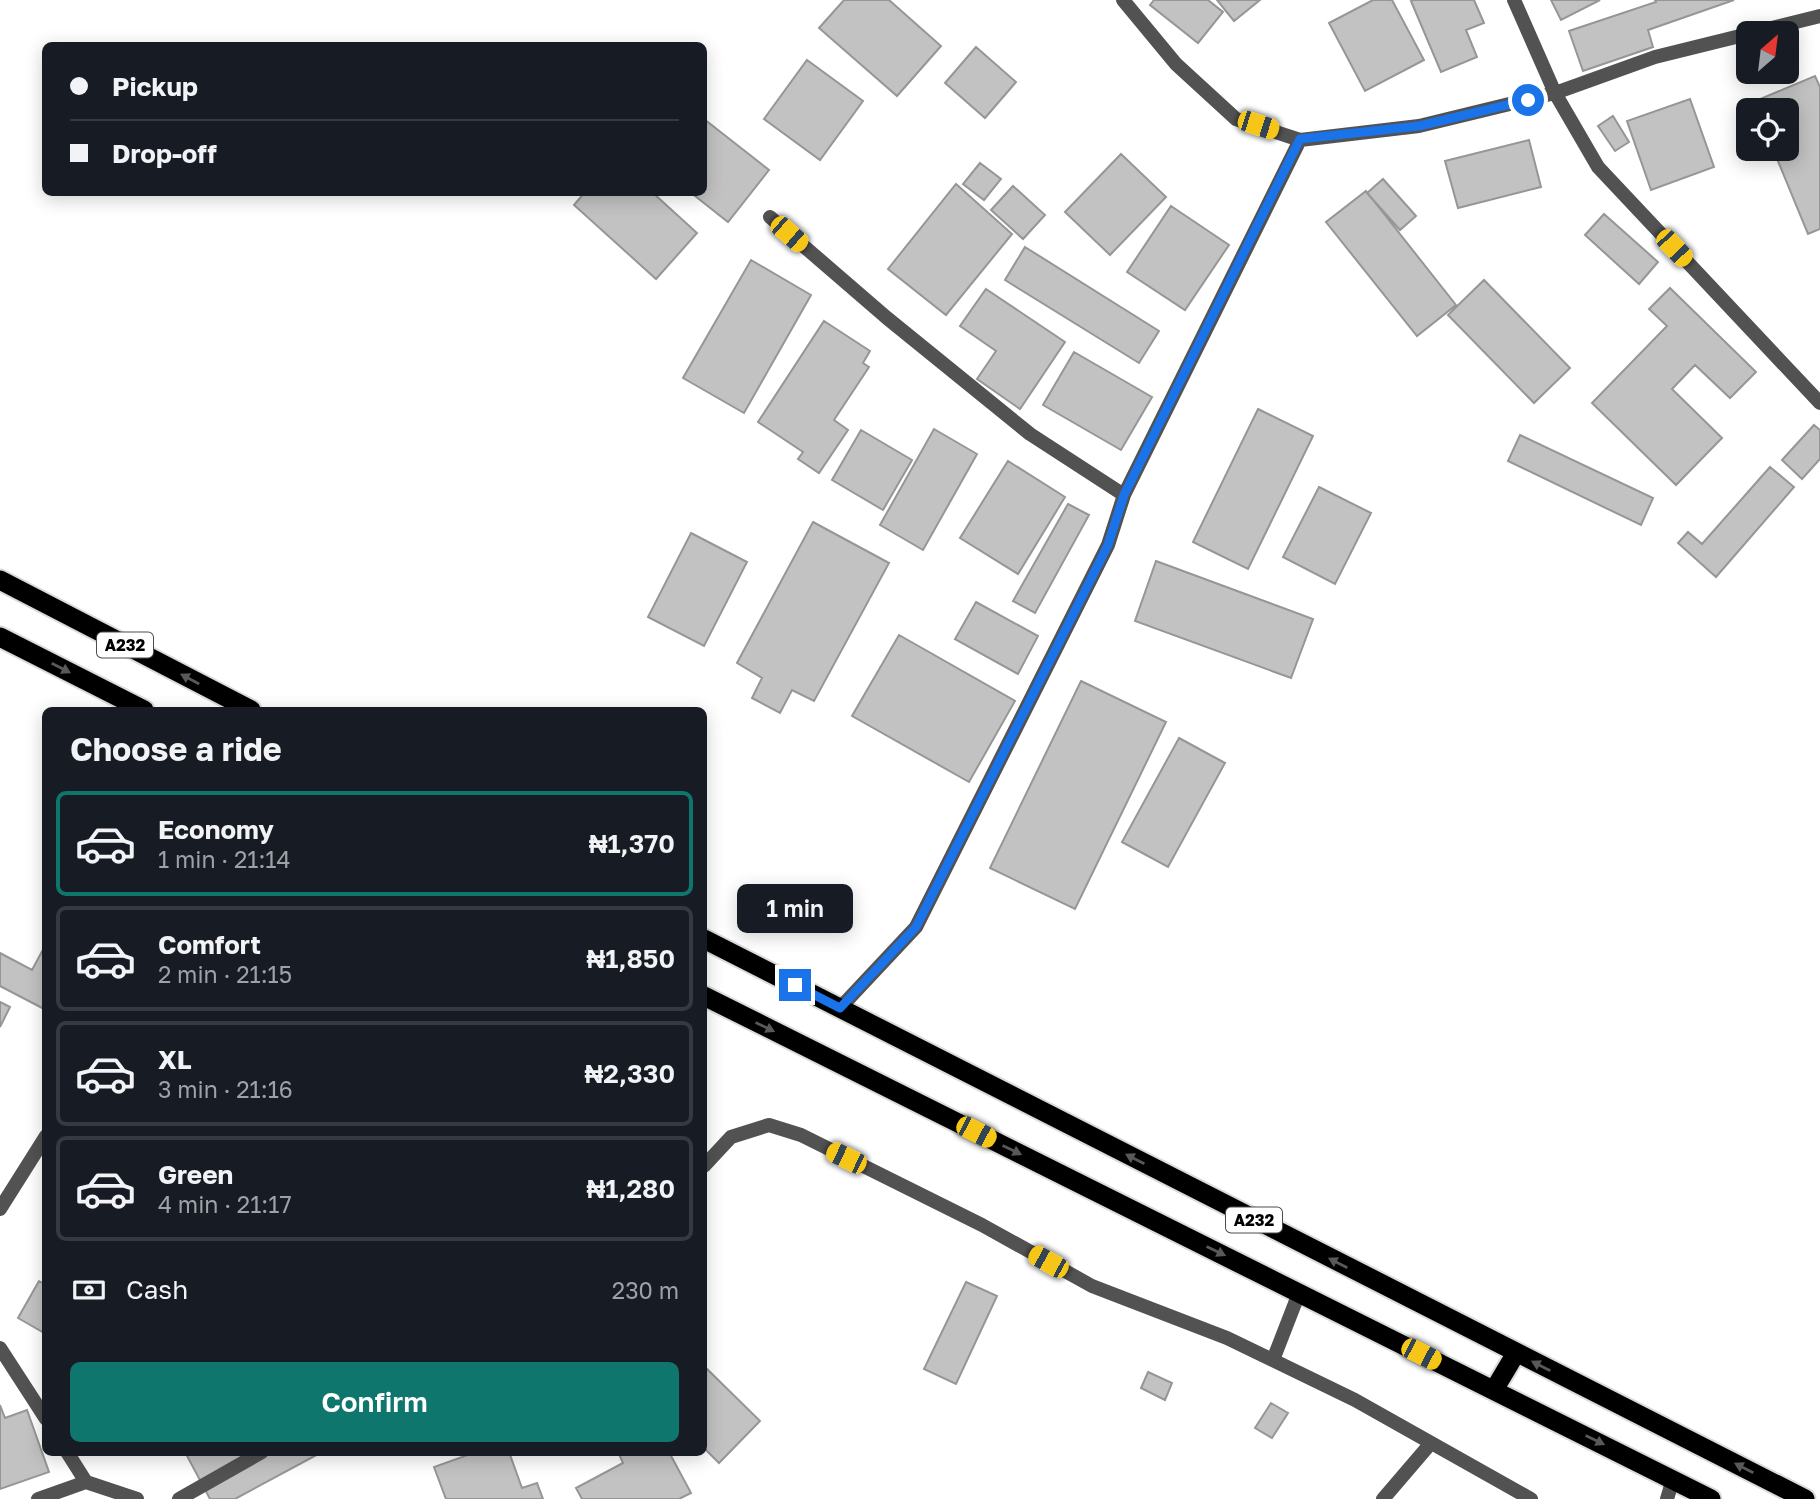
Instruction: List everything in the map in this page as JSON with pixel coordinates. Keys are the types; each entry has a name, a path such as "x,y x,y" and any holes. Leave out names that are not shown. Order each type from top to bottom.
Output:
{"highway":[{"name":"A232","path":"0,580 245,707"},
{"name":"A232","path":"0,637 138,707"},
{"name":"A232","path":"707,941 1805,1499"},
{"name":"A232","path":"707,997 1711,1499"},
{"path":"1494,1390 1516,1353"}],"street":[{"path":"1123,0 1175,64 1236,119 1300,139 1419,126 1555,93 1655,57 1736,37"},
{"path":"1514,0 1555,93 1598,167 1820,402"},
{"path":"1799,21 1820,16"},
{"path":"840,1008 916,927 1108,545 1124,495 1300,139"},
{"path":"770,217 887,318 1030,434 1124,495"},
{"path":"707,1163 732,1137 769,1125 801,1135 982,1225 1093,1286 1227,1338 1355,1400 1531,1499"},
{"path":"0,1209 42,1142"},
{"path":"1273,1360 1299,1293"},
{"path":"0,1348 42,1413"},
{"path":"1383,1499 1432,1443"},
{"path":"70,1456 86,1482"},
{"path":"179,1499 255,1456"},
{"path":"1667,1499 1673,1479"},
{"path":"38,1499 86,1482 137,1499"}],"building":[{"path":"844,0 889,0 941,46 897,96 819,28"},
{"path":"1154,0 1208,0 1223,12 1198,43 1150,5"},
{"path":"1217,0 1260,0 1234,21"},
{"path":"1373,0 1392,0 1424,60 1365,91 1329,23"},
{"path":"1474,0 1484,23 1466,30 1477,57 1441,72 1411,1"},
{"path":"1551,0 1600,0 1561,20"},
{"path":"1655,0 1734,0 1648,30 1653,47 1583,71 1569,31 1656,2"},
{"path":"976,47 1016,82 985,118 945,83"},
{"path":"807,60 863,101 820,160 764,119"},
{"path":"1815,76 1820,87 1820,229 1808,234 1778,161 1799,161 1799,98 1763,98"},
{"path":"1690,99 1714,167 1651,190 1627,121"},
{"path":"1613,116 1629,142 1615,151 1598,126"},
{"path":"707,121 769,170 728,222 695,196 707,196"},
{"path":"1529,140 1541,187 1458,208 1445,161"},
{"path":"1121,154 1166,197 1110,255 1065,212"},
{"path":"980,163 1001,179 984,200 963,184"},
{"path":"1383,179 1416,216 1400,230 1367,193"},
{"path":"956,184 1012,234 946,315 888,269"},
{"path":"1013,186 1045,215 1023,239 991,210"},
{"path":"1366,191 1456,305 1417,336 1326,222"},
{"path":"582,196 656,196 697,233 656,279 574,205"},
{"path":"1171,206 1229,245 1185,310 1127,272"},
{"path":"1604,214 1658,262 1639,284 1585,235"},
{"path":"1025,247 1159,331 1139,363 1005,280"},
{"path":"751,260 811,295 744,413 683,378"},
{"path":"1484,280 1570,368 1534,403 1448,315"},
{"path":"1670,288 1756,372 1730,398 1695,365 1672,389 1722,438 1676,485 1592,403 1667,326 1649,309"},
{"path":"986,289 1065,342 1020,409 977,379 996,351 960,326"},
{"path":"824,321 870,351 863,363 869,367 834,420 848,430 819,473 798,459 803,452 758,422"},
{"path":"1074,352 1152,397 1121,450 1043,405"},
{"path":"1258,409 1313,436 1248,569 1193,542"},
{"path":"1814,425 1820,430 1820,459 1802,479 1782,460"},
{"path":"934,429 977,454 923,550 880,525"},
{"path":"861,430 912,460 883,510 832,480"},
{"path":"1520,435 1653,498 1641,525 1508,461"},
{"path":"1008,461 1065,497 1018,574 960,538"},
{"path":"1770,467 1794,487 1716,577 1678,543 1688,532 1702,544"},
{"path":"1319,487 1371,513 1335,584 1283,557"},
{"path":"1068,504 1089,515 1035,613 1013,601"},
{"path":"813,522 889,563 814,701 792,690 780,713 752,698 762,678 737,663"},
{"path":"691,533 747,562 704,646 648,617"},
{"path":"1156,561 1313,619 1291,678 1135,621"},
{"path":"976,602 1038,636 1018,674 955,639"},
{"path":"899,635 1015,701 969,782 852,716"},
{"path":"1081,681 1166,722 1075,909 990,868"},
{"path":"1179,738 1225,763 1168,867 1122,842"},
{"path":"42,951 42,1008 0,986 0,953 32,970"},
{"path":"0,1002 10,1007 0,1027"},
{"path":"39,1281 42,1283 42,1332 18,1318"},
{"path":"966,1282 997,1296 956,1384 924,1369"},
{"path":"707,1369 760,1421 719,1463 707,1451"},
{"path":"1148,1372 1172,1383 1165,1400 1141,1388"},
{"path":"1271,1403 1288,1413 1272,1438 1255,1428"},
{"path":"0,1405 5,1418 27,1410 49,1472 0,1489"},
{"path":"187,1456 315,1456 235,1499 210,1499"},
{"path":"465,1456 510,1456 522,1488 537,1483 543,1499 446,1499 434,1467"},
{"path":"620,1456 671,1456 691,1493 679,1499 582,1499 576,1488 623,1463"}],"route":[{"path":"795,985 840,1008 916,927 1108,545 1124,495 1300,139 1419,126 1528,100"}]}
